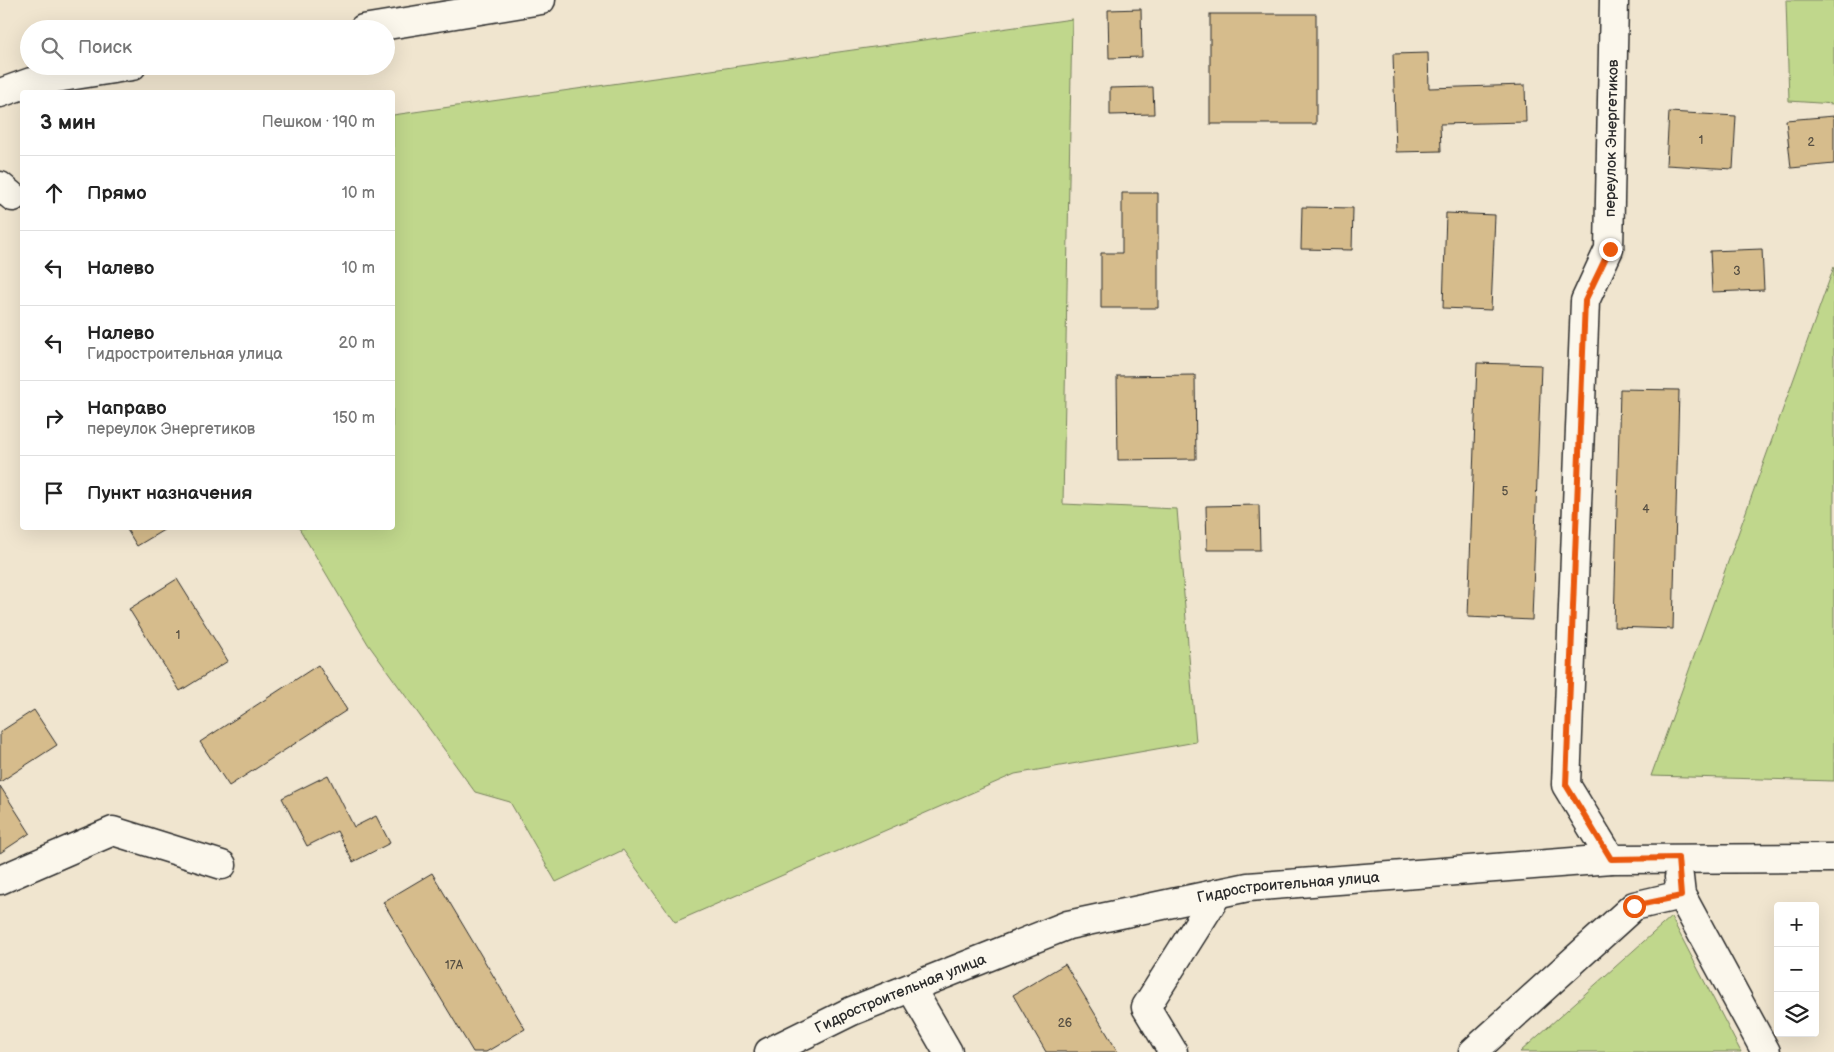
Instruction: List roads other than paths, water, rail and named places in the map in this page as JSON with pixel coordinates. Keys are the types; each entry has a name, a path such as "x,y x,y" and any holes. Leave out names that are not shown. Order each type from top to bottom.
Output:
{"street":[{"path":"395,24 541,0"},
{"name":"переулок Энергетиков","path":"1611,859 1566,785 1585,301 1610,249 1614,0"},
{"path":"0,93 32,82 76,75"},
{"path":"0,880 113,831 222,865"},
{"path":"1678,858 1681,896 1766,1052"},
{"name":"Гидростроительная улица","path":"769,1052 852,1011 1068,925 1248,887 1611,859 1834,858"},
{"path":"1173,1052 1146,1007 1218,893"},
{"path":"1473,1052 1634,906 1681,896"},
{"path":"911,988 948,1052"}]}
